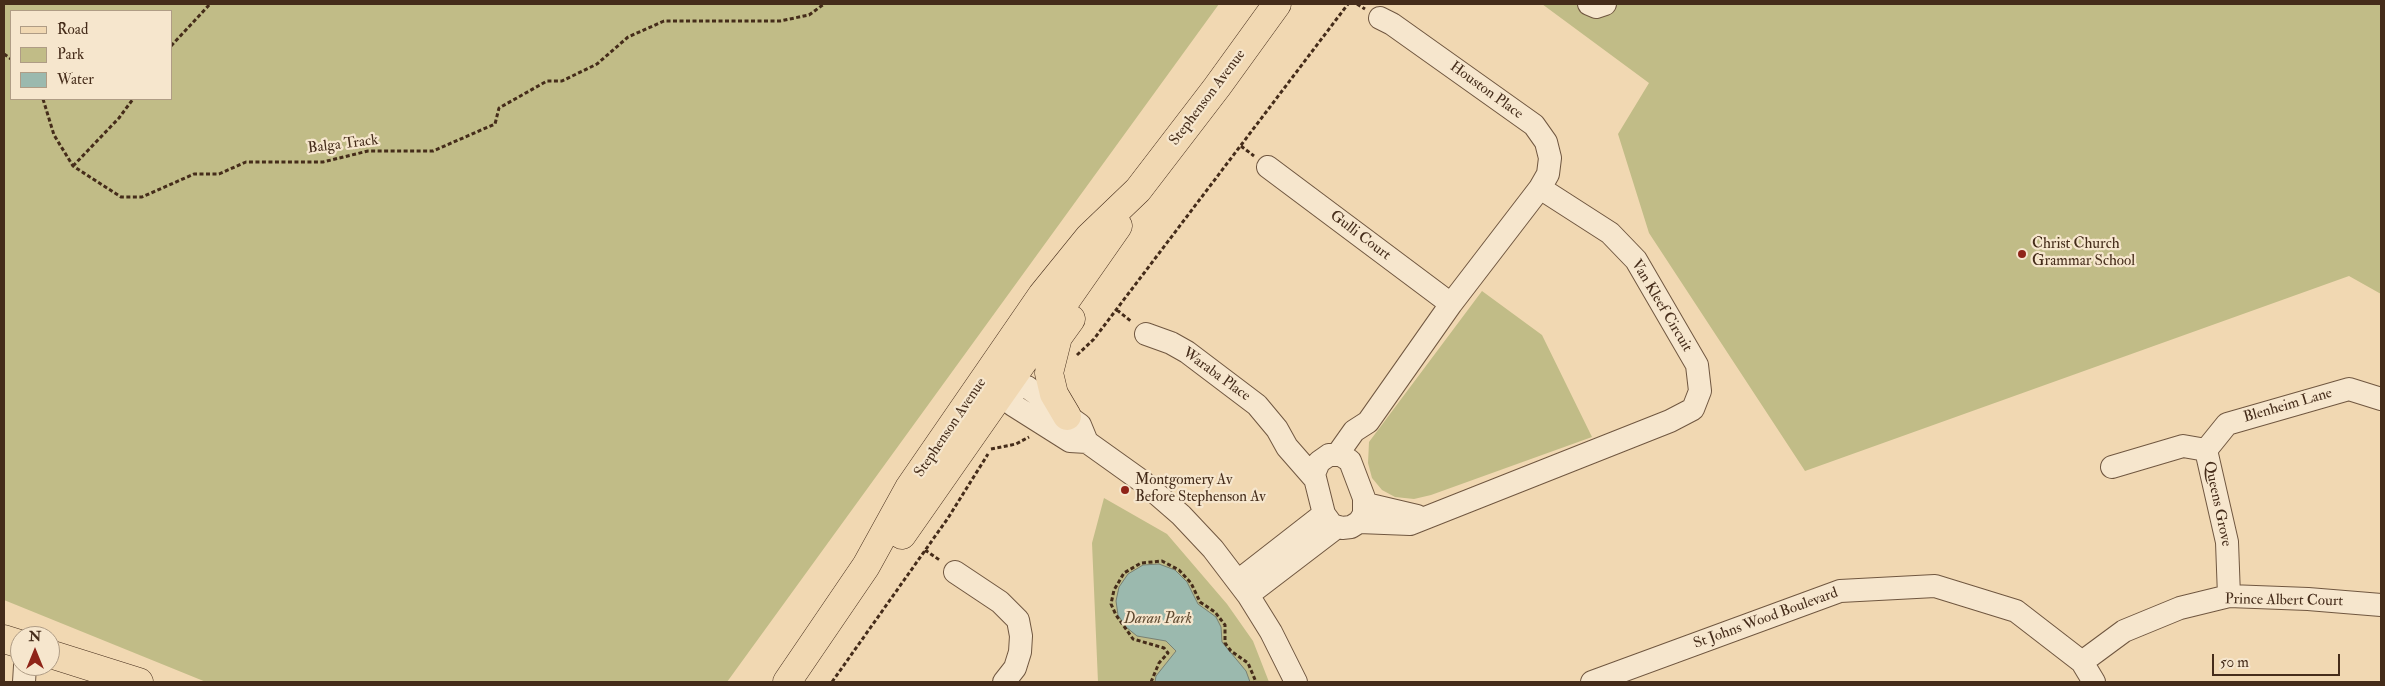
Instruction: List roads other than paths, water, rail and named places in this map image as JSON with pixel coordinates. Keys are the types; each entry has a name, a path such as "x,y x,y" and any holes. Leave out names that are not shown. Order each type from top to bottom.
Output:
{"main road":[{"name":"Stephenson Avenue","path":"787,682 866,566 910,488 1042,295 1089,237 1138,190 1217,88 1277,4"},
{"name":"Stephenson Avenue","path":"805,682 910,522 1114,234 1138,190"},
{"path":"1067,416 1050,385 1054,350 1058,337 1106,268 1114,234"},
{"path":"60,657 139,682"}],"street":[{"path":"1589,4 1596,7 1605,4"},
{"name":"Houston Place","path":"1380,18 1392,24 1534,125 1546,142 1550,158 1548,174 1540,188"},
{"name":"Gulli Court","path":"1268,167 1451,304"},
{"path":"1243,588 1331,521 1315,479 1316,468 1339,459 1354,431 1368,422 1451,304 1540,188"},
{"name":"Van Kleef Circuit","path":"1331,521 1347,528 1363,513 1410,524 1426,516 1670,421 1693,409 1700,391 1697,365 1636,260 1610,233 1540,188"},
{"name":"Waraba Place","path":"1146,334 1171,343 1210,368 1257,405 1277,429 1287,448 1315,479"},
{"path":"1011,341 1009,380 1013,404 1070,441 1087,442"},
{"path":"1009,380 1027,387 1080,425 1087,442 1142,482 1180,514 1243,588 1271,632 1296,682"},
{"path":"910,488 978,398 1009,380"},
{"name":"Blenheim Lane","path":"2206,450 2227,424 2349,389 2381,399"},
{"name":"Waraba Place","path":"1277,429 1315,453 1339,459"},
{"name":"Queens Grove","path":"2112,467 2183,446 2206,450 2227,542 2229,596"},
{"path":"1339,459 1363,513"},
{"path":"950,568 1000,602 1018,620 1021,636 1020,652 1015,668 1004,682"},
{"name":"St Johns Wood Boulevard","path":"1592,682 1840,591 1935,586 2016,610 2082,662 2094,682"},
{"name":"Prince Albert Court","path":"2082,662 2124,631 2180,608 2229,596 2308,599 2381,605"}],"water":[{"path":"1159,564 1175,570 1187,582 1198,604 1216,617 1221,627 1222,642 1246,671 1250,682 1155,682 1156,676 1176,651 1166,641 1137,636 1126,627 1118,615 1116,601 1119,587 1128,574 1143,565"}],"place":[{"name":"Christ Church Grammar School","path":"2022,254"},
{"name":"Montgomery Av Before Stephenson Av","path":"1125,490"}],"park label":[{"name":"Daran Park","path":"1158,620"}]}
